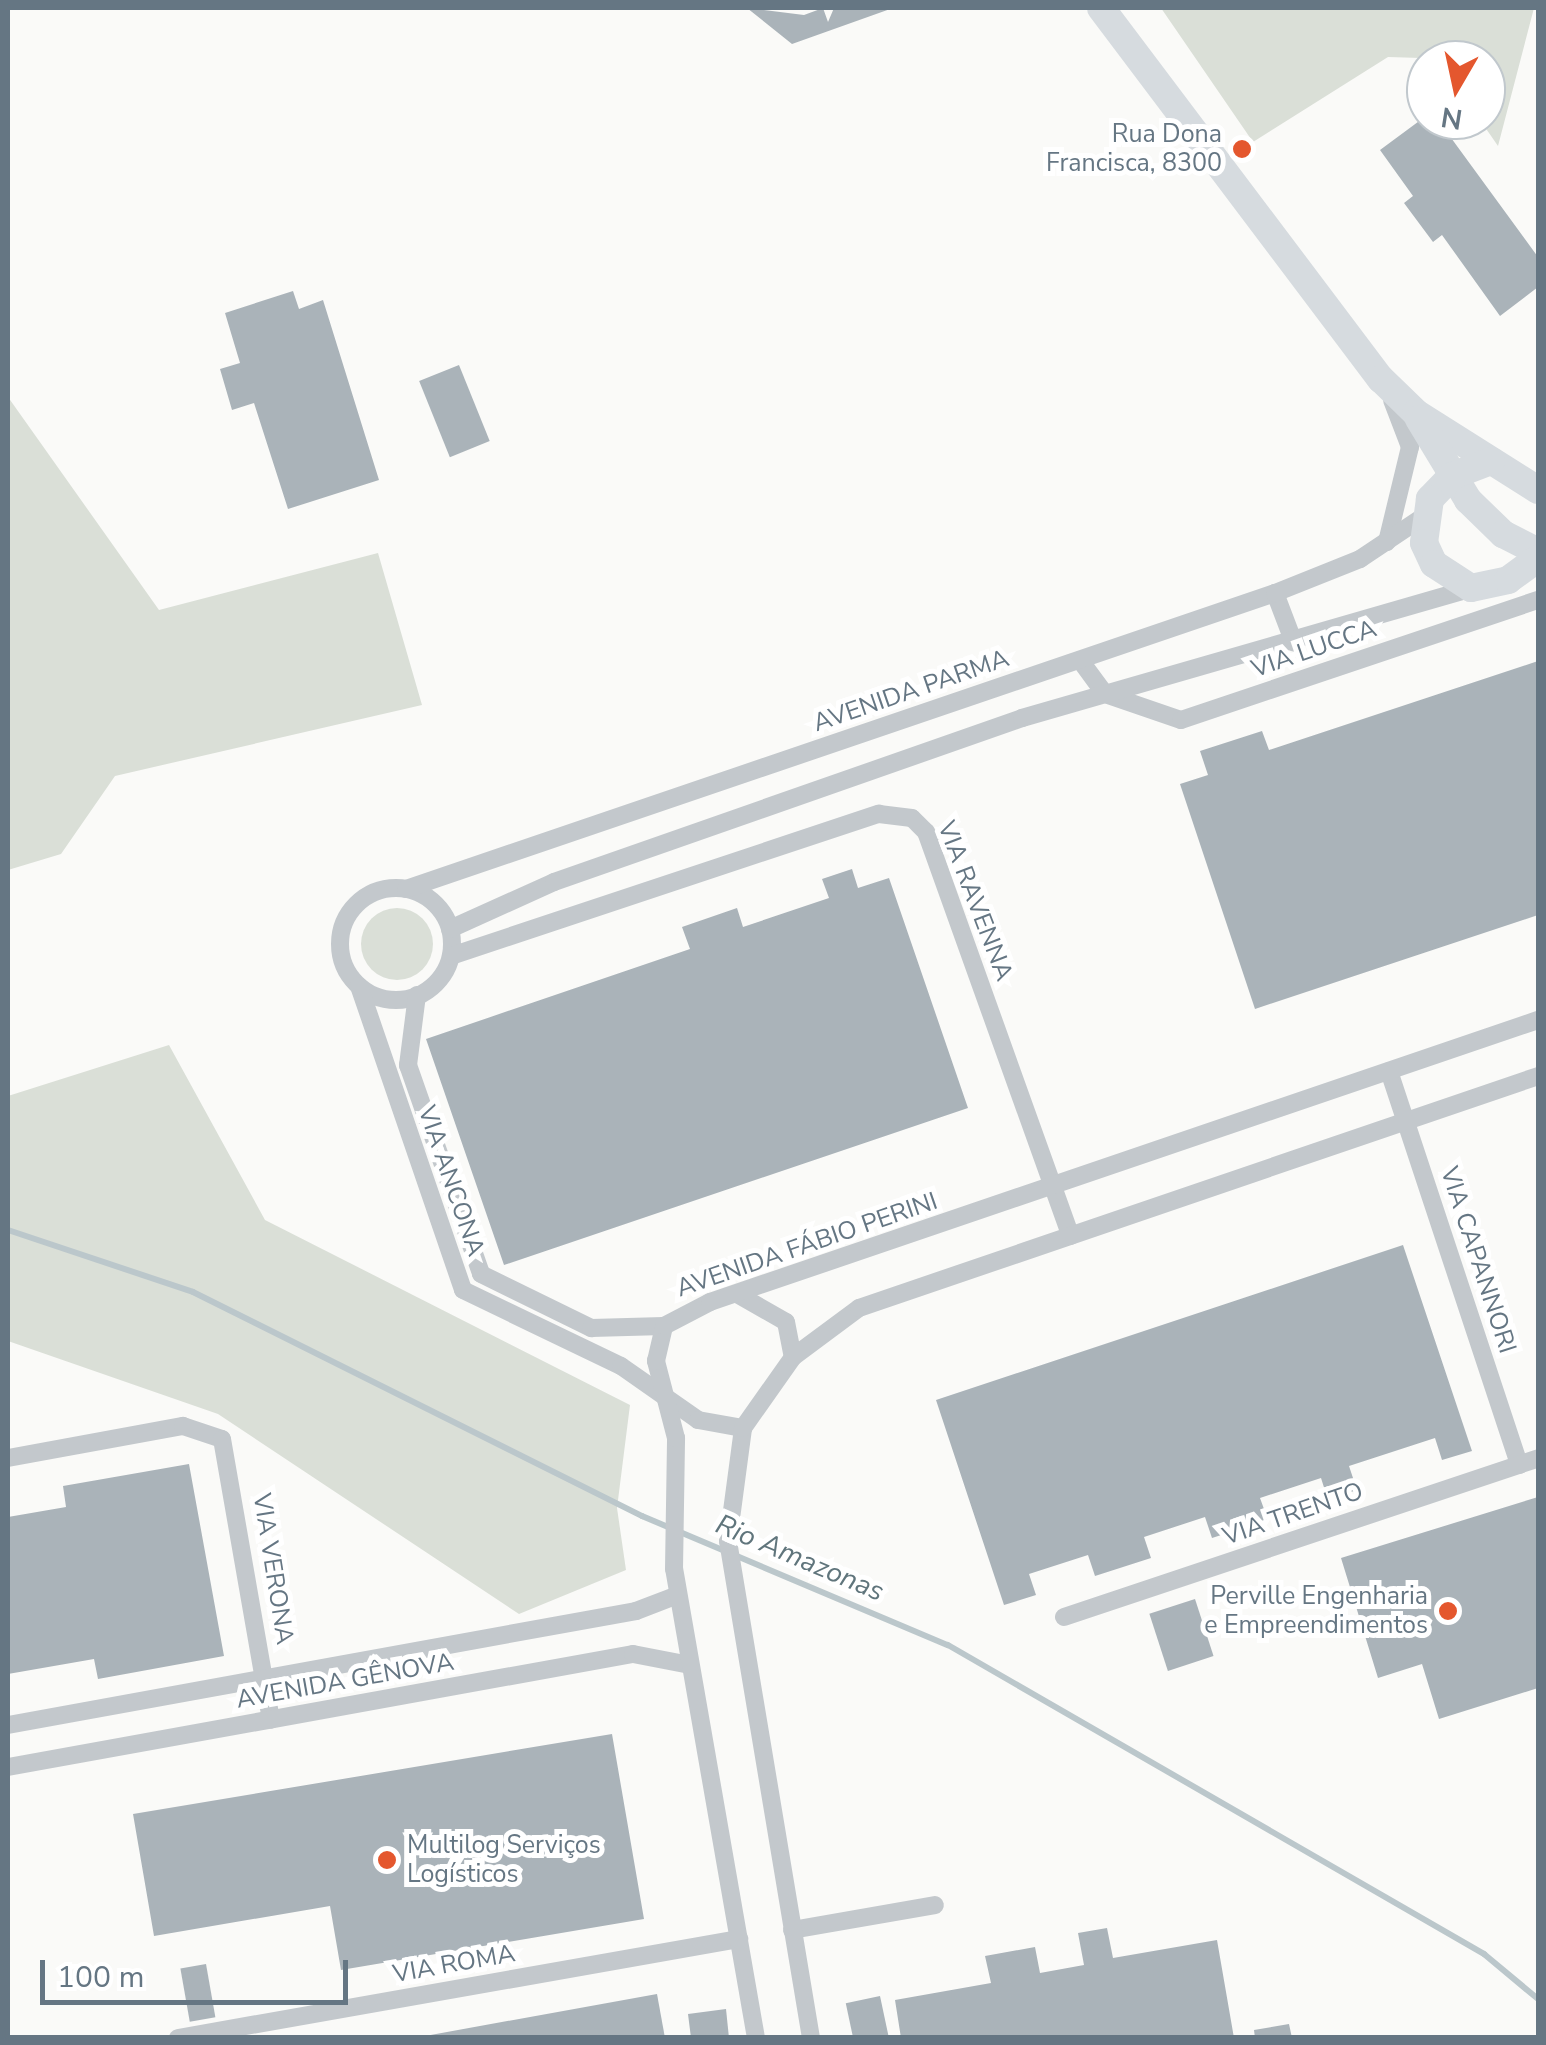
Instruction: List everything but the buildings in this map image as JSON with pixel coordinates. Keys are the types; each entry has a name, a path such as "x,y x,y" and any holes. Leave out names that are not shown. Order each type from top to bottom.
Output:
{"main road":[{"path":"1101,8 1381,379 1416,413 1538,490"},
{"path":"1416,413 1452,476 1486,520 1538,555 1508,580 1471,588 1434,564 1422,517 1452,476 1491,461"}],"street":[{"path":"1381,379 1410,447 1387,542"},
{"name":"AVENIDA PARMA","path":"406,889 1275,594 1387,542 1422,517"},
{"path":"450,929 554,882 1106,694 1294,643 1471,588"},
{"path":"1275,594 1294,643"},
{"name":"VIA LUCCA","path":"1106,694 1181,720 1538,600"},
{"path":"1080,660 1106,694"},
{"name":"VIA RAVENNA","path":"450,956 878,814 912,818 926,832 1071,1236"},
{"path":"406,889 434,902 450,929 450,956 417,995 387,998 359,986 342,959 349,913 374,892 406,889"},
{"name":"VIA ANCONA","path":"359,986 463,1290 664,1395"},
{"name":"VIA ANCONA","path":"417,995 408,1065 481,1274 592,1328 664,1326"},
{"name":"AVENIDA FÁBIO PERINI","path":"756,2038 678,1595 673,1515 676,1438 656,1361 664,1326 736,1294 1538,1020"},
{"name":"VIA CAPANNORI","path":"1389,1072 1519,1465"},
{"path":"811,2038 730,1579 728,1540 743,1428 794,1357 859,1308 1538,1076"},
{"path":"736,1294 786,1322 794,1357"},
{"path":"664,1395 698,1420 743,1428"},
{"name":"VIA VERONA","path":"8,1458 183,1426 214,1432 229,1452 271,1720"},
{"name":"VIA TRENTO","path":"1064,1617 1538,1458"},
{"name":"AVENIDA GÊNOVA","path":"8,1725 636,1611 678,1595"},
{"name":"AVENIDA GÊNOVA","path":"8,1767 633,1654 690,1664"},
{"path":"792,1930 935,1905"},
{"name":"VIA ROMA","path":"178,2038 739,1940"}],"shaded area":[{"path":"1161,8 1534,8 1506,115 1506,40 1406,40 1406,58 1388,57 1253,142"},
{"path":"8,397 159,610 378,553 422,705 115,776 61,854 8,870"},
{"path":"397,908 422,919 433,944 422,969 397,980 372,969 361,944 372,919"},
{"path":"169,1045 265,1220 630,1405 617,1508 626,1570 519,1614 218,1414 8,1341 8,1096"}],"waterway":[{"name":"Rio Amazonas","path":"8,1230 193,1292 642,1516 948,1645 1484,1954 1538,1999"}],"place":[{"name":"Rua Dona Francisca, 8300","path":"1242,149"},
{"name":"Perville Engenharia e Empreendimentos","path":"1448,1611"},
{"name":"Multilog Serviços Logísticos","path":"387,1860"}]}
